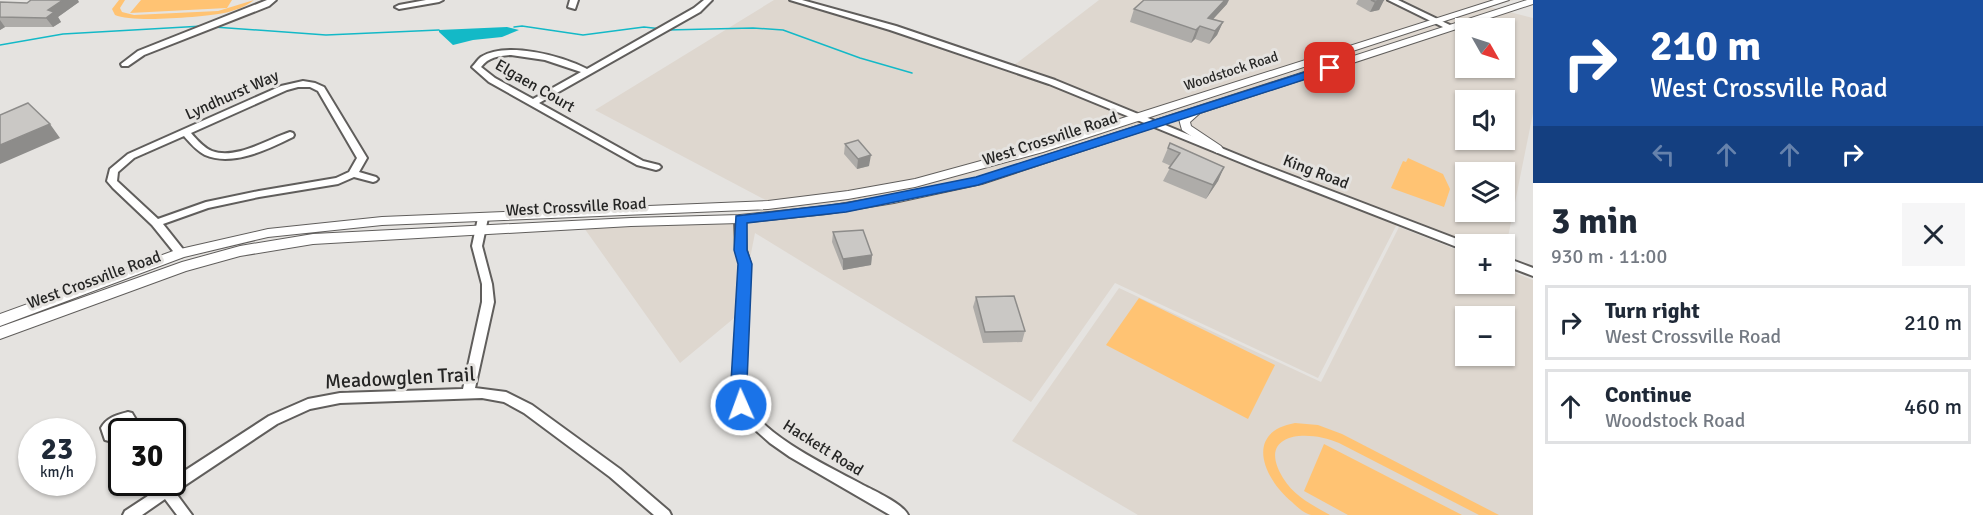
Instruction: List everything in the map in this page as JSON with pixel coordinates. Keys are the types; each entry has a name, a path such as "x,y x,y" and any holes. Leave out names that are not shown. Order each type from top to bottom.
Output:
{"main road":[{"name":"Woodstock Road","path":"1138,116 1504,0"},
{"name":"Woodstock Road","path":"1157,124 1533,1"},
{"path":"1195,112 1184,121 1186,128 1217,149"},
{"name":"West Crossville Road","path":"0,333 182,267 240,251 313,239 482,224 768,205 848,195 953,174 1138,116"},
{"name":"West Crossville Road","path":"0,320 181,254 238,239 319,226 740,219 837,209 978,181 1157,124"}],"street":[{"path":"125,64 141,53 272,0"},
{"path":"399,7 439,0"},
{"path":"533,102 697,10 708,0"},
{"path":"1392,0 1450,27"},
{"path":"800,1 931,40 1057,84 1157,124"},
{"name":"Elgaen Court","path":"587,72 560,60 501,52 478,62 476,68 640,163 656,166"},
{"name":"Lyndhurst Way","path":"181,254 156,223 112,181 112,174 124,160 284,88 302,84 314,85 325,95 362,158 353,174"},
{"name":"King Road","path":"1157,124 1455,242"},
{"path":"185,132 207,152 215,156 255,149 290,135"},
{"path":"156,223 206,205 333,182 353,174 373,179"},
{"name":"Hackett Road","path":"740,219 741,250 745,264 739,382 741,405 780,443 831,476 901,515"},
{"path":"468,394 488,302 487,284 477,246 482,224"},
{"path":"1515,265 1533,272"},
{"name":"Meadowglen Trail","path":"186,473 273,420 308,404 340,398 495,394 517,402 615,473 664,515"},
{"name":"Meadowglen Trail","path":"130,515 152,496"},
{"path":"170,496 185,515"}],"shaded area":[{"path":"119,0 125,0 120,8 122,12 134,15 218,11 254,0 247,5 224,13 185,18 136,19 115,15 112,9"},
{"path":"141,0 232,0 227,8 130,13"},
{"path":"774,0 794,0 847,14 1009,69 1099,0 1514,0 1490,7 1533,18 1533,113 1515,202 1515,162 1455,162 1455,222 1511,222 1509,234 1455,234 1455,247 1397,224 1318,378 1115,283 1031,402 755,233 739,314 680,363 582,225 734,220 777,206 595,110"},
{"path":"1408,158 1443,174 1450,189 1444,207 1391,188 1403,161 1406,162"},
{"path":"1399,227 1455,249 1455,294 1515,294 1515,273 1533,280 1533,515 1138,515 1012,441 1119,288 1321,382"},
{"path":"1139,298 1275,365 1248,419 1106,345"},
{"path":"1295,423 1318,425 1342,434 1499,515 1479,515 1339,443 1313,436 1300,436 1280,443 1276,451 1276,463 1292,490 1330,515 1306,513 1296,506 1273,481 1264,457 1264,446 1269,436 1279,428"},
{"path":"1324,444 1462,515 1348,515 1304,491"}],"water":[{"path":"507,27 519,30 502,37 453,45 439,32 439,30"}],"building":[{"path":"31,0 63,0 48,10 54,12 46,18 0,17 0,2 27,3"},
{"path":"1144,0 1225,0 1208,18 1223,22 1215,31 1200,26 1196,30 1134,9"},
{"path":"28,103 50,124 0,145 0,115"},
{"path":"858,140 871,155 858,159 845,144"},
{"path":"1170,143 1224,167 1213,185 1169,168 1180,153 1168,148"},
{"path":"863,230 872,255 843,259 833,232"},
{"path":"1014,296 1025,331 985,332 976,297"}],"waterway":[{"path":"0,45 63,34 203,26"},
{"path":"514,27 522,26 583,35 644,27 662,29"},
{"path":"214,27 326,35 439,30"},
{"path":"667,30 753,28 783,30 860,58 912,73"}],"route":[{"path":"741,405 739,382 745,264 741,250 740,219 846,207 978,181 1330,68"}]}
